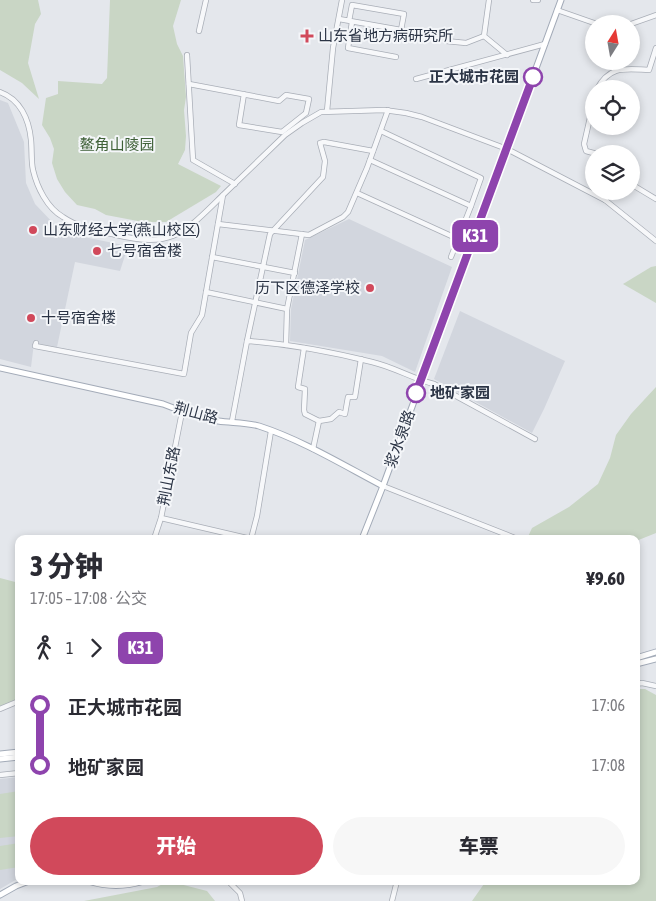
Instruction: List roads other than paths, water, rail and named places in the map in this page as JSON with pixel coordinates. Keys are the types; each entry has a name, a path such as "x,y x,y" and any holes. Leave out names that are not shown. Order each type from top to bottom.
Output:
{"main road":[{"name":"浆水泉路","path":"364,535 561,0"},
{"name":"荆山路","path":"0,368 163,404 182,412 220,421 259,426 279,433 383,486"},
{"path":"640,657 656,652"},
{"path":"640,663 656,659"},
{"path":"0,754 15,752"},
{"path":"0,758 15,756"},
{"path":"0,895 19,885"}],"street":[{"path":"198,31 206,0"},
{"path":"327,111 333,48 342,0"},
{"path":"484,36 489,0"},
{"path":"533,0 538,0"},
{"path":"339,19 351,21 401,30 404,14 352,5 351,21 348,48 396,58"},
{"path":"557,10 585,20"},
{"path":"640,21 656,15"},
{"path":"446,41 466,43 484,36"},
{"path":"484,36 506,55"},
{"path":"416,79 545,44"},
{"path":"603,80 607,74 614,70 649,70 656,48"},
{"path":"188,55 193,160 195,163 234,184"},
{"path":"189,84 244,94 279,101 286,95 304,98 309,99 308,107 306,113 282,132 239,125 244,94"},
{"path":"0,92 7,94 18,103 25,116 31,138 33,170 45,200 61,216 82,227 134,239 153,241 171,237 192,225 285,136 313,116 327,111 388,110 422,117 507,149 585,190"},
{"path":"218,224 309,235 343,217 348,212 357,192 388,110"},
{"path":"381,131 481,178 451,257"},
{"path":"585,148 586,135"},
{"path":"232,422 270,234 323,177 325,161 320,143 324,142 373,151"},
{"path":"370,160 471,206"},
{"path":"640,189 656,199"},
{"path":"357,192 458,238"},
{"path":"36,343 36,346 184,374 190,333 202,315 223,195"},
{"path":"605,200 656,240"},
{"path":"286,345 287,309 302,234"},
{"path":"212,257 295,273"},
{"path":"206,292 287,309"},
{"path":"247,341 286,345 374,362 420,381 434,384 535,439"},
{"path":"304,348 298,387 305,389 305,414 319,421 331,419 339,412 345,414 348,397 355,397 361,359"},
{"name":"荆山东路","path":"155,535 182,412"},
{"path":"314,450 319,421"},
{"path":"252,535 271,431"},
{"path":"383,486 507,535"},
{"path":"160,518 234,535"},
{"path":"640,683 656,686"},
{"path":"0,709 15,702"},
{"path":"0,775 15,773"},
{"path":"232,885 240,893 242,901"},
{"path":"392,901 395,885"}],"place":[{"name":"山东省地方病研究所","path":"307,36"},
{"name":"正大城市花园","path":"533,77"},
{"name":"山东财经大学(燕山校区)","path":"33,230"},
{"name":"七号宿舍楼","path":"97,251"},
{"name":"历下区德泽学校","path":"370,288"},
{"name":"十号宿舍楼","path":"31,318"},
{"name":"地矿家园","path":"416,393"}],"park label":[{"name":"鳌角山陵园","path":"117,145"}]}
